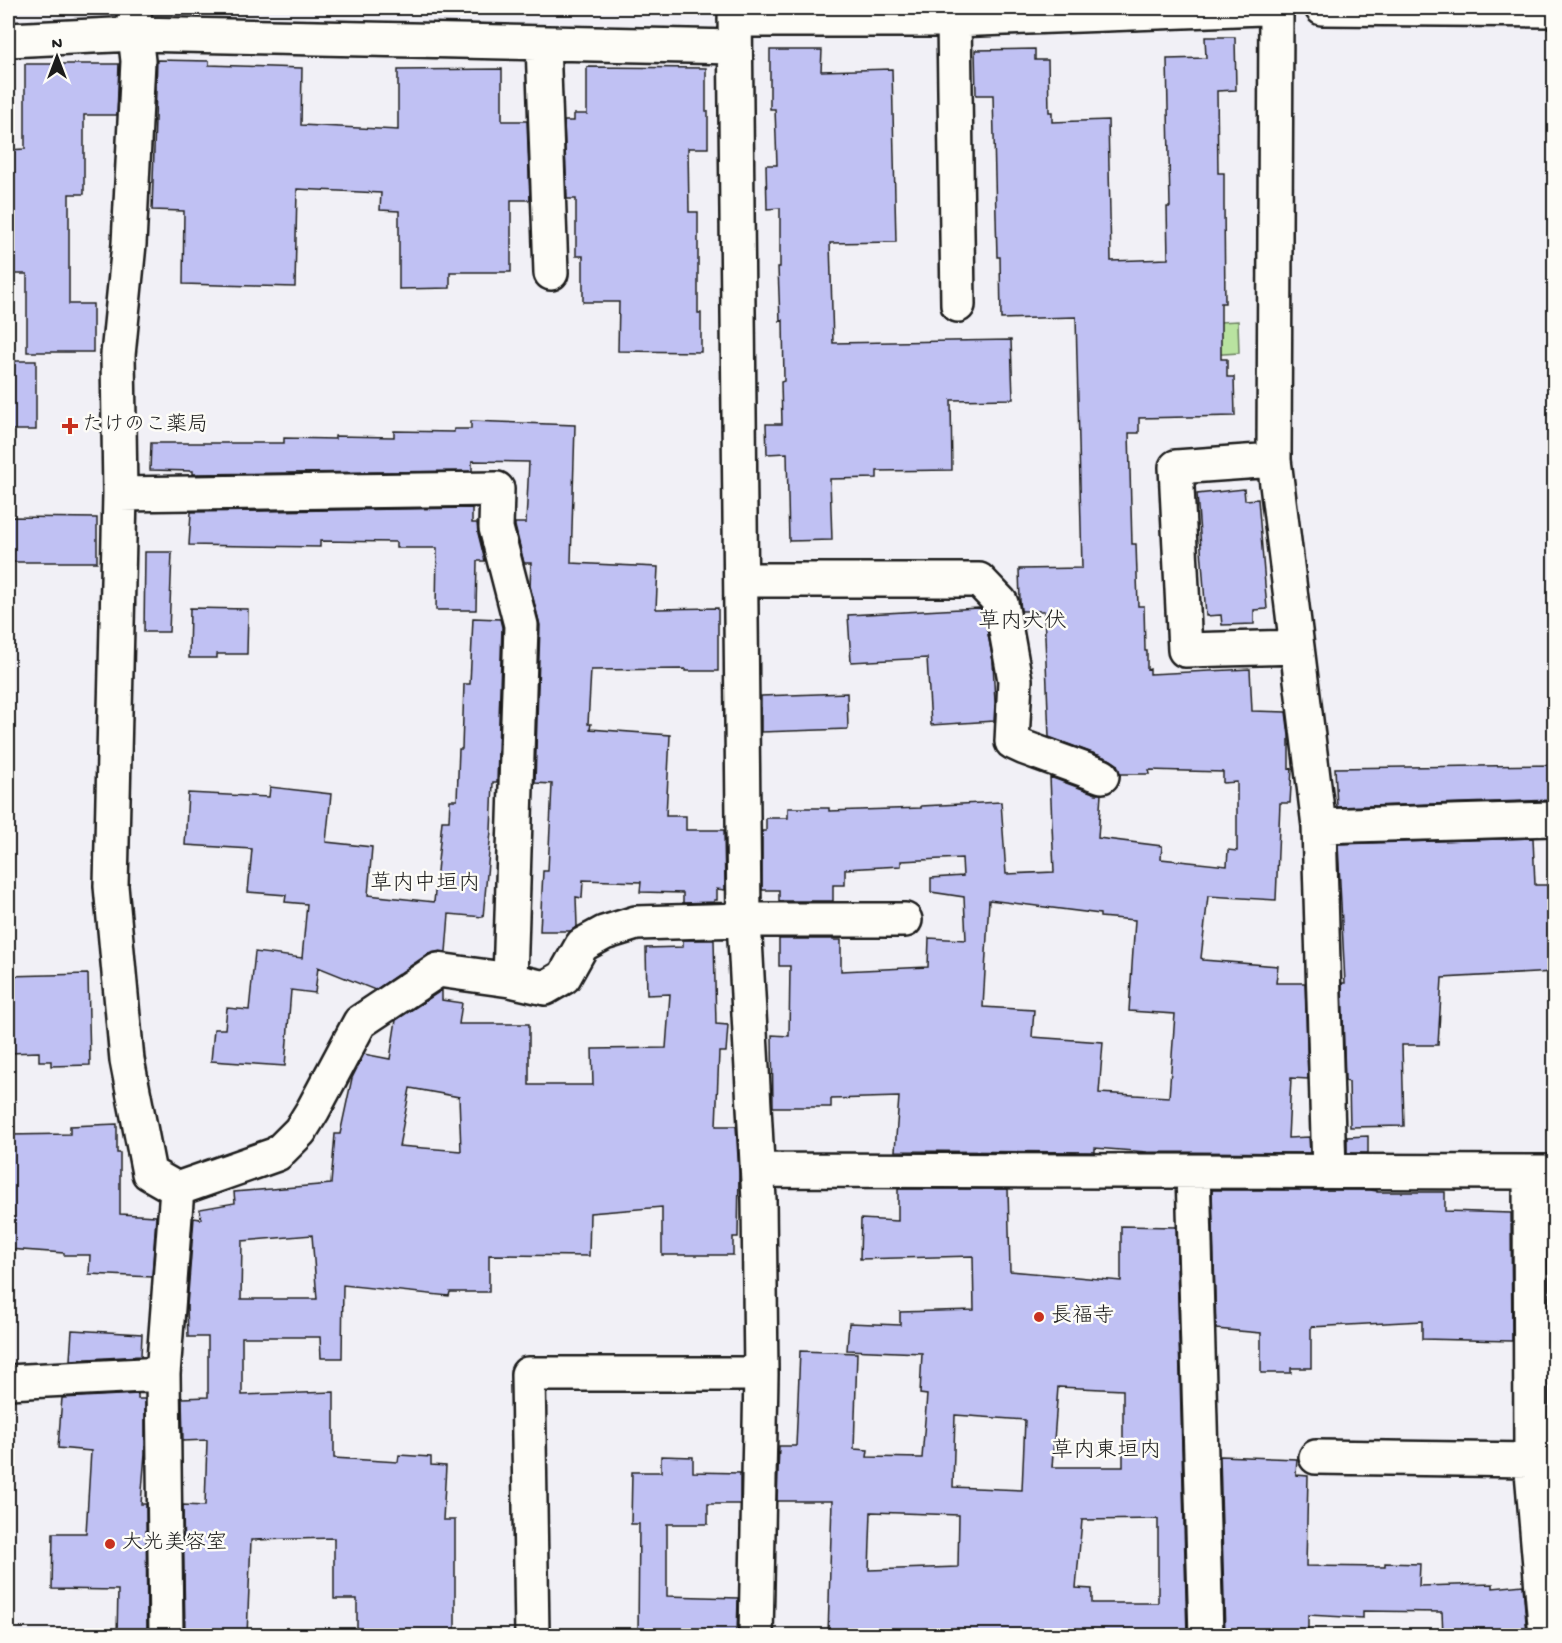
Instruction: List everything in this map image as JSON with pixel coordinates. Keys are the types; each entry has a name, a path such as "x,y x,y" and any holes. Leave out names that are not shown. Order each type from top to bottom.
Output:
{"street":[{"path":"8,40 135,21 543,43 735,25 954,20 1262,8"},
{"path":"1276,8 1274,460 1319,826 1329,1171"},
{"path":"1322,8 1554,10"},
{"path":"954,20 958,305"},
{"path":"135,21 138,61 129,244 118,355 120,494 111,886 127,1060 149,1173 177,1189 277,1154 300,1131 360,1022 438,970 510,980 544,988 564,977 582,945 604,933 636,923 905,920"},
{"path":"735,25 744,920 759,1170 761,1374 756,1635"},
{"path":"543,43 551,273"},
{"path":"1274,460 1176,467 1185,650 1298,647"},
{"path":"120,494 497,489 496,528 521,626 510,980"},
{"path":"741,580 979,580 1001,603 1015,680 1012,742 1102,776"},
{"path":"1319,826 1554,819"},
{"path":"759,1170 1542,1173 1531,1460 1546,1635"},
{"path":"1193,1172 1206,1635"},
{"path":"166,1635 163,1374 177,1189"},
{"path":"8,1382 163,1374"},
{"path":"532,1635 528,1374 761,1374"},
{"path":"1316,1457 1531,1460"}],"green space":[{"path":"1238,321 1239,353 1143,359 1141,326"}],"building":[{"path":"1205,37 1235,37 1236,90 1217,91 1218,173 1224,173 1225,303 1221,303 1221,359 1227,359 1227,377 1234,377 1235,416 1139,418 1139,433 1129,433 1132,544 1136,544 1138,606 1144,606 1145,651 1147,651 1147,670 1150,669 1150,674 1250,669 1252,711 1286,712 1289,769 1292,768 1290,803 1280,803 1276,900 1208,896 1201,958 1278,966 1276,983 1305,983 1308,1079 1291,1078 1288,1138 1309,1137 1310,1153 1147,1152 1095,1148 1095,1152 895,1151 899,1097 831,1099 831,1107 773,1107 772,1035 789,1036 790,966 779,966 779,939 841,940 841,971 928,967 929,938 966,940 964,897 931,892 931,878 963,876 962,858 901,861 901,866 845,869 845,885 833,885 833,901 779,901 779,890 762,890 762,831 766,831 766,818 788,818 788,808 829,808 829,811 921,808 921,806 1001,802 1006,874 1054,872 1050,777 1101,794 1098,838 1162,846 1161,859 1227,866 1228,850 1237,851 1237,782 1223,783 1223,772 1149,770 1150,774 1120,774 1117,764 1109,759 1049,737 1044,611 1021,611 1019,569 1082,568 1076,317 1001,319 993,95 976,95 975,50 1035,49 1035,60 1048,60 1049,112 1052,112 1052,122 1108,120 1111,261 1168,259 1167,207 1170,207 1167,59 1206,58","holes":["989,900 1100,914 1100,917 1135,920 1129,1011 1175,1014 1169,1097 1099,1093 1103,1042 1032,1037 1034,1010 983,1007"]},
{"path":"770,50 822,50 821,71 892,69 896,242 830,243 833,343 1011,340 1013,399 951,400 952,470 877,471 877,478 830,479 832,540 789,541 787,453 767,454 766,424 782,424 781,382 784,381 783,320 780,321 778,267 780,267 780,208 767,209 766,165 777,165 775,109 770,109"},
{"path":"157,60 209,61 209,65 302,68 301,125 398,130 398,70 502,69 502,121 527,121 530,200 511,200 511,272 450,272 450,288 399,289 399,211 380,210 381,193 297,189 295,287 183,284 184,211 152,210"},
{"path":"25,64 119,64 117,115 84,115 84,194 69,194 69,304 93,304 93,352 27,352 27,274 8,274 8,150 25,149"},
{"path":"587,67 706,68 708,148 688,148 689,212 698,212 698,313 701,313 701,352 618,351 619,302 583,302 583,256 576,256 576,199 567,199 564,121 574,121 574,114 587,114"},
{"path":"8,361 36,361 36,430 8,430"},
{"path":"471,421 575,425 571,563 658,567 656,609 718,608 718,671 591,670 588,724 591,724 590,729 670,735 666,816 686,816 686,830 724,830 725,890 717,889 717,900 714,902 683,903 683,893 640,892 641,882 583,880 582,898 576,897 577,926 571,931 540,931 543,871 548,871 552,784 535,783 540,625 530,586 531,563 524,563 515,526 515,523 526,523 529,462 472,461 472,471 193,474 193,471 150,470 151,443 284,443 284,438 394,437 394,431 454,432 454,429 471,429"},
{"path":"1244,489 1245,500 1258,499 1267,609 1254,610 1254,624 1222,625 1221,615 1206,616 1197,494"},
{"path":"472,508 472,523 477,523 485,561 477,561 476,610 436,610 437,548 396,548 396,542 320,541 320,547 189,545 191,512"},
{"path":"8,517 97,518 97,562 8,562"},
{"path":"145,552 172,552 169,632 144,632"},
{"path":"190,608 248,609 247,654 217,654 217,658 189,658"},
{"path":"979,608 984,612 993,661 994,721 931,725 927,658 851,662 848,615"},
{"path":"473,618 500,619 502,627 497,782 493,782 483,917 449,914 446,952 428,954 375,990 318,967 315,993 291,990 285,1066 211,1061 214,1029 225,1029 227,1008 249,1010 255,952 302,958 307,904 285,902 286,895 248,892 252,849 185,845 188,793 269,797 270,787 331,794 326,842 372,847 368,895 434,902 442,821 449,821 450,800 457,800 459,749 462,749 464,684 470,684"},
{"path":"847,693 848,729 761,732 761,696"},
{"path":"1554,765 1554,800 1337,807 1335,768"},
{"path":"1533,838 1535,885 1551,885 1554,972 1442,978 1438,1045 1402,1045 1404,1126 1350,1127 1349,1082 1345,1081 1342,983 1345,983 1338,844"},
{"path":"683,940 714,940 716,1024 728,1025 726,1052 719,1052 716,1126 736,1126 739,1173 738,1237 733,1237 733,1255 662,1255 662,1207 590,1213 589,1256 489,1255 489,1292 450,1292 449,1296 343,1285 342,1358 321,1358 320,1337 242,1337 242,1395 334,1392 334,1458 398,1462 399,1455 431,1457 431,1465 446,1466 443,1520 455,1520 455,1635 357,1635 357,1599 334,1599 334,1538 251,1540 247,1635 185,1635 183,1505 205,1506 207,1440 183,1441 182,1398 208,1397 208,1337 188,1337 187,1306 194,1218 201,1219 200,1209 235,1203 234,1192 331,1184 335,1134 340,1134 352,1078 364,1054 390,1059 396,1020 442,990 442,1000 462,1003 459,1024 529,1024 529,1085 593,1085 592,1049 666,1048 670,994 647,995 646,948 683,947","holes":["410,1088 459,1097 461,1151 399,1146","312,1235 317,1299 241,1299 242,1241"]},
{"path":"88,974 90,1065 51,1066 51,1061 39,1061 39,1052 8,1053 8,976"},
{"path":"117,1124 117,1153 120,1153 120,1214 156,1216 152,1277 89,1274 90,1255 64,1255 64,1253 8,1249 8,1135 70,1134 70,1126"},
{"path":"1368,1136 1368,1153 1347,1153 1347,1137"},
{"path":"898,1189 1008,1189 1010,1271 1121,1281 1121,1226 1176,1227 1187,1635 828,1635 832,1501 777,1501 779,1446 796,1446 800,1351 857,1353 854,1449 868,1450 867,1457 922,1458 927,1395 920,1394 922,1353 847,1350 849,1323 900,1325 900,1312 974,1310 973,1256 860,1259 861,1219 898,1221","holes":["1058,1387 1123,1390 1123,1467 1052,1467","955,1415 1025,1420 1022,1490 953,1487","871,1512 959,1515 958,1567 869,1570","1158,1519 1158,1603 1092,1603 1092,1589 1076,1588 1082,1520"]},
{"path":"1212,1190 1445,1192 1445,1211 1511,1213 1512,1341 1422,1339 1422,1321 1311,1327 1311,1368 1291,1368 1291,1373 1261,1373 1261,1333 1216,1329"},
{"path":"1549,1214 1554,1214 1554,1249 1549,1249"},
{"path":"72,1330 142,1334 141,1356 70,1360"},
{"path":"138,1394 138,1399 145,1399 145,1453 141,1504 146,1504 147,1635 117,1635 118,1590 52,1589 53,1533 86,1533 91,1451 58,1448 62,1398"},
{"path":"661,1456 693,1457 693,1472 740,1473 740,1504 708,1504 708,1524 667,1524 667,1596 738,1598 737,1635 638,1635 639,1524 631,1524 632,1472 661,1472"},
{"path":"1220,1456 1297,1459 1296,1475 1308,1476 1306,1566 1385,1567 1385,1563 1420,1564 1419,1586 1493,1584 1493,1588 1523,1585 1527,1635 1443,1635 1442,1612 1363,1611 1363,1618 1308,1615 1308,1635 1225,1635"}],"place":[{"name":"たけのこ薬局","path":"70,426"},
{"name":"長福寺","path":"1039,1317"},
{"name":"大光美容室","path":"110,1544"}],"district":[{"name":"草内犬伏","path":"1022,623"},
{"name":"草内中垣内","path":"425,885"},
{"name":"草内東垣内","path":"1106,1452"}]}
